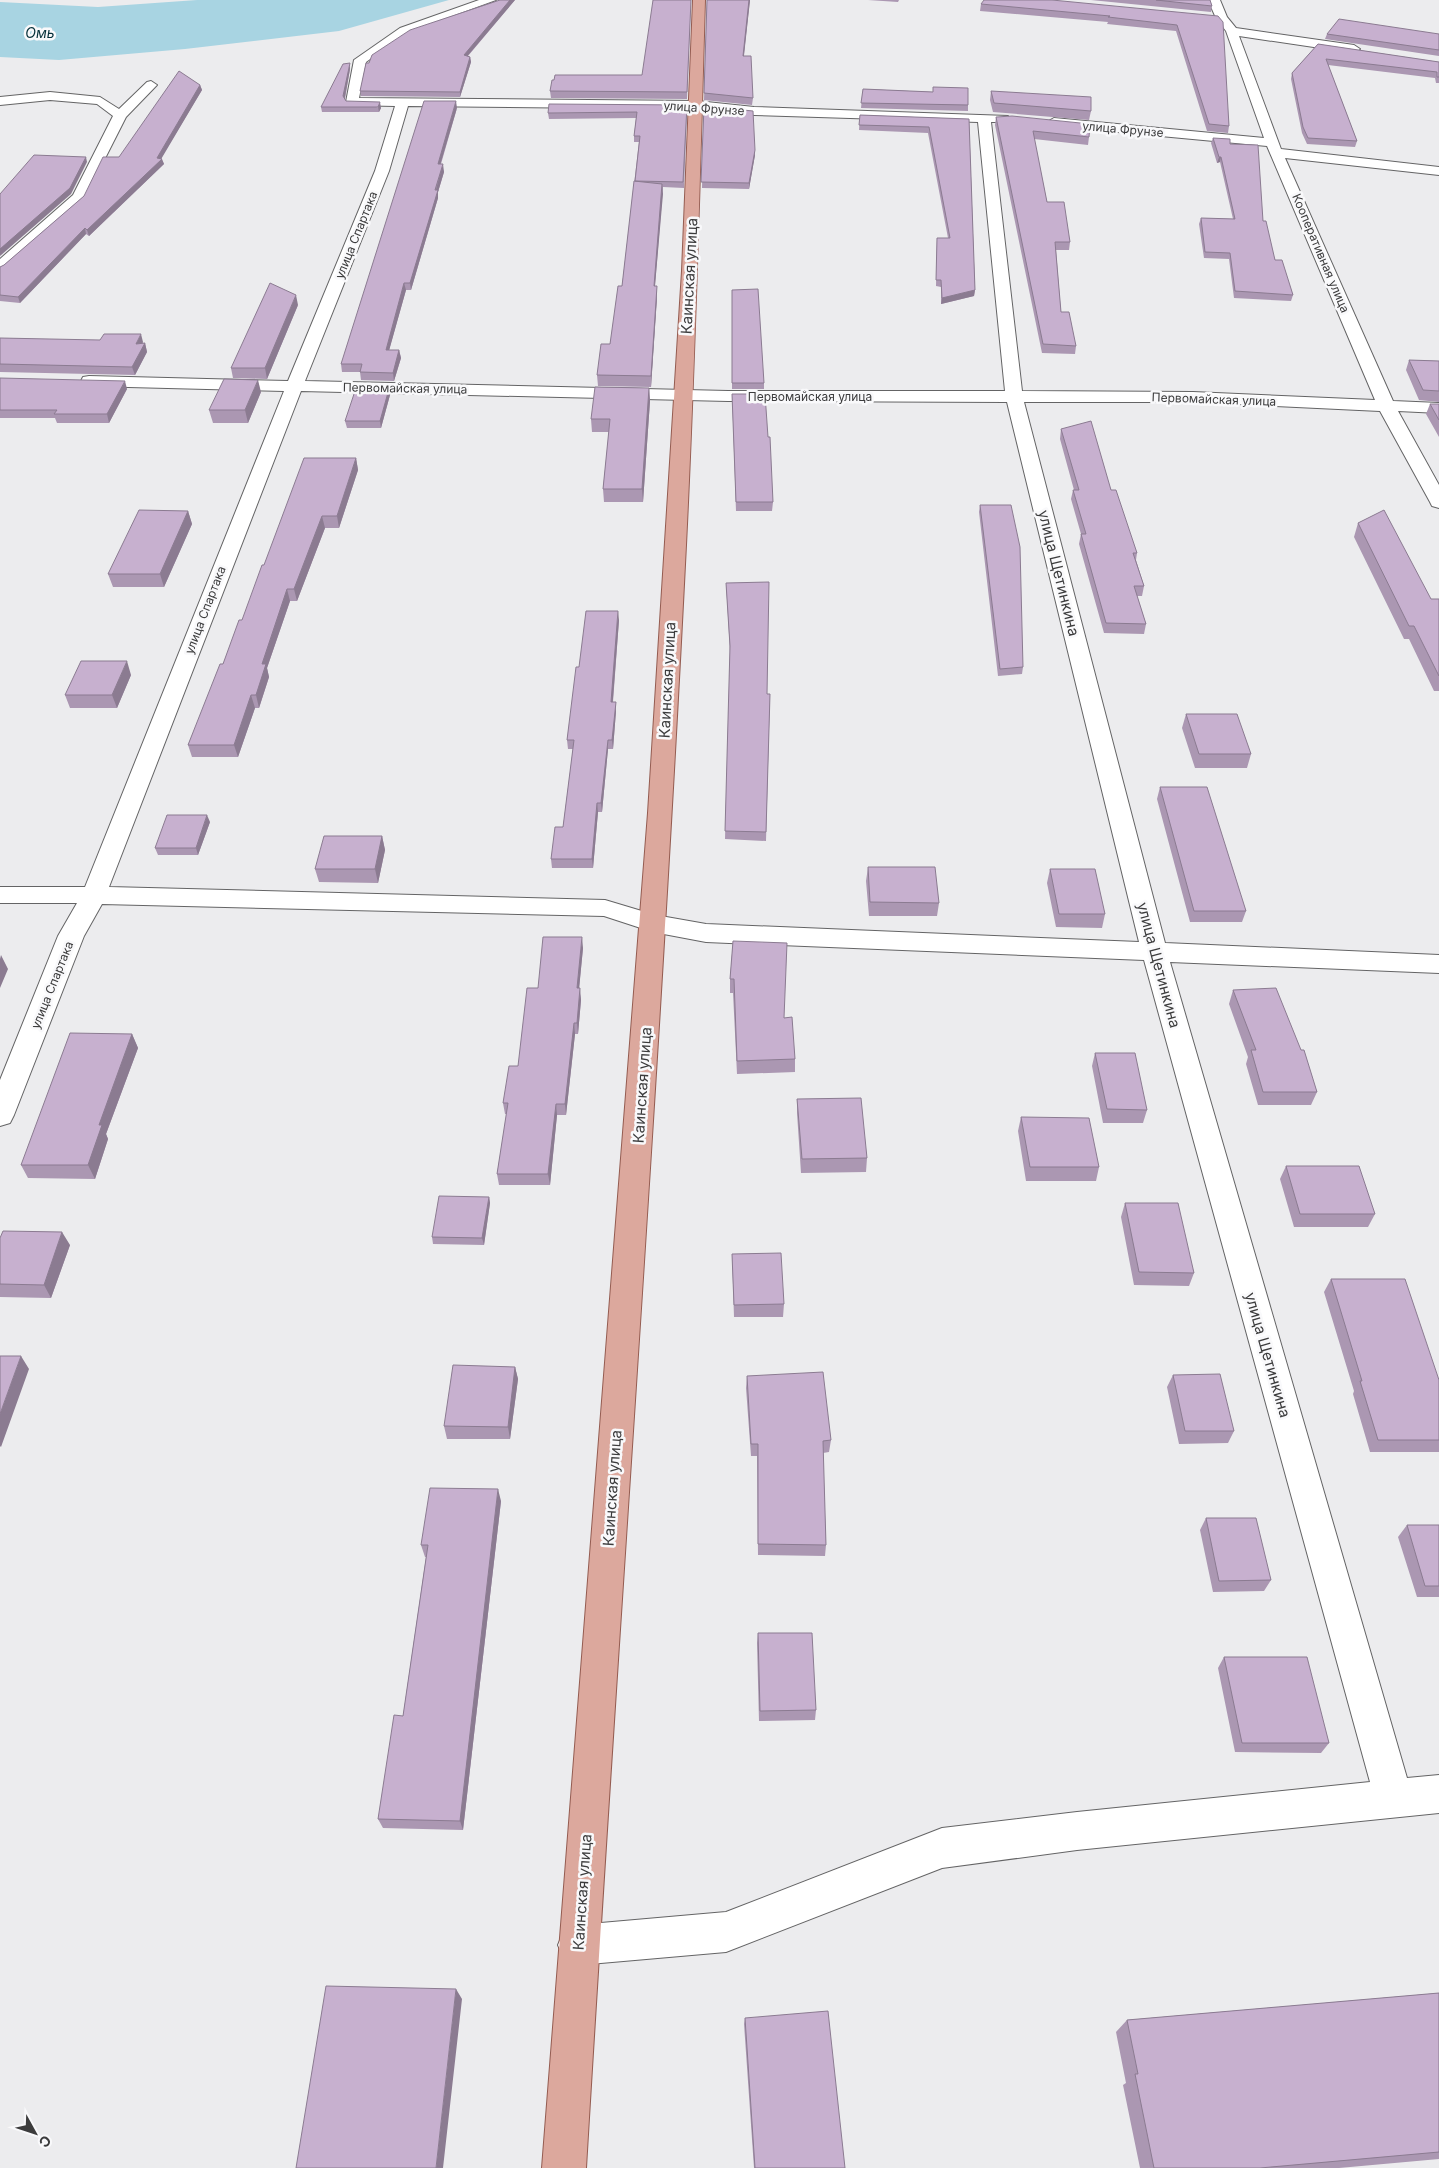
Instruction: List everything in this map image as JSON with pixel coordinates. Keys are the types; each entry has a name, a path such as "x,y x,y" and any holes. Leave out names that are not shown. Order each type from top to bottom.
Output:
{"main road":[{"name":"Каинская улица","path":"564,2168 578,1945 654,923 683,395 697,105 699,0"}],"street":[{"name":"улица Фрунзе","path":"490,0 404,30 360,60 352,102 697,105 754,112 984,120 1020,119"},
{"name":"Кооперативная улица","path":"1214,0 1218,18 1232,31 1275,148 1387,407 1439,502"},
{"path":"1232,31 1370,52"},
{"path":"0,268 79,197 120,115 150,85"},
{"path":"0,101 50,96 100,101 120,115"},
{"name":"улица Спартака","path":"0,1115 71,936 94,895 382,171 403,102"},
{"name":"улица Щетинкина","path":"984,120 1014,396 1154,951 1394,1798"},
{"name":"улица Фрунзе","path":"1040,121 1275,148 1439,171"},
{"name":"Первомайская улица","path":"69,381 683,395 1193,397 1439,408"},
{"path":"0,895 94,895 605,908 654,923 706,933 1439,964"},
{"path":"578,1945 726,1932 942,1848 1439,1794"}],"water":[{"name":"Омь","path":"197,0 449,0 339,31 185,49 59,60 0,57 0,2 98,7"}],"building":[{"path":"500,0 510,0 464,55 470,57 460,92 360,91 366,63 369,63 372,55 410,30"},
{"path":"653,0 691,0 687,92 550,91 555,75 642,75"},
{"path":"707,0 749,0 743,56 751,56 753,98 704,93"},
{"path":"984,0 1052,0 1218,16 1223,22 1229,126 1209,124 1177,25 1108,17 1110,16 981,4"},
{"path":"1156,0 1210,0 1212,6"},
{"path":"1339,19 1439,34 1439,50 1327,34"},
{"path":"1318,44 1439,62 1439,77 1437,77 1437,72 1326,59 1357,141 1308,138 1303,127 1292,73"},
{"path":"350,63 343,96 346,101 380,102 378,107 321,107 343,64"},
{"path":"179,71 200,85 157,158 162,159 87,230 85,228 18,297 0,295 0,267 84,196 103,157 119,157"},
{"path":"933,87 968,88 968,105 861,103 863,89 933,92"},
{"path":"991,91 1091,97 1091,111 994,103"},
{"path":"424,101 456,101 438,164 443,164 435,190 438,190 410,283 404,283 386,350 399,350 393,373 360,372 362,364 341,364"},
{"path":"549,104 687,105 683,182 635,181 640,136 634,136 637,112 548,113"},
{"path":"704,106 753,111 755,150 749,183 701,182"},
{"path":"860,115 969,119 975,290 942,298 941,280 936,280 937,238 950,238 929,127 859,125"},
{"path":"1012,116 1090,124 1089,137 1033,131 1047,202 1064,202 1070,242 1055,242 1061,312 1069,312 1076,346 1043,344 996,117"},
{"path":"1213,138 1230,139 1230,144 1258,145 1263,221 1266,221 1275,260 1282,260 1293,295 1235,291 1230,253 1205,252 1201,218 1235,219 1221,157 1219,157"},
{"path":"34,155 86,157 70,188 0,249 0,194"},
{"path":"634,181 662,184 654,286 657,286 651,376 597,375 601,344 610,344 618,286 622,286"},
{"path":"270,283 296,295 265,368 231,368"},
{"path":"758,289 764,383 732,383 732,290"},
{"path":"104,334 141,334 136,344 145,343 132,367 0,364 0,338 100,340"},
{"path":"1409,360 1439,361 1439,391 1423,390"},
{"path":"0,378 125,381 107,414 54,414 57,410 0,410"},
{"path":"224,379 258,380 245,410 209,410"},
{"path":"595,387 649,388 642,489 603,489 610,419 591,419"},
{"path":"356,388 389,389 380,421 345,421"},
{"path":"732,394 765,394 768,437 770,437 773,502 736,502"},
{"path":"1430,404 1439,404 1439,420"},
{"path":"1091,421 1111,490 1116,490 1137,553 1133,553 1144,586 1134,586 1146,624 1106,623 1081,534 1086,534 1073,490 1079,490 1061,429"},
{"path":"304,458 356,458 337,516 322,516 294,589 287,589 262,664 266,664 256,695 251,695 234,745 188,745 220,664 223,664 239,620 242,620"},
{"path":"980,505 1011,505 1020,547 1023,667 1000,669"},
{"path":"139,510 188,511 160,574 108,574"},
{"path":"1384,510 1431,599 1439,599 1439,676 1414,626 1409,626 1358,523"},
{"path":"769,582 767,694 770,694 766,832 725,831 730,646 726,583"},
{"path":"586,611 618,611 611,702 616,702 612,740 608,740 601,803 597,803 592,859 551,859 555,827 563,827 574,740 567,740 576,667 579,667"},
{"path":"81,661 127,661 112,695 65,695"},
{"path":"1186,714 1237,714 1251,754 1199,754"},
{"path":"1160,787 1207,787 1246,911 1194,911"},
{"path":"167,815 207,815 196,848 155,848"},
{"path":"324,836 382,836 375,869 315,869"},
{"path":"868,867 935,867 939,903 870,902"},
{"path":"1050,869 1095,869 1105,914 1059,914"},
{"path":"543,937 582,937 577,988 580,988 577,1023 574,1023 565,1104 556,1104 548,1174 497,1174 508,1103 503,1103 509,1066 518,1066 527,988 538,988"},
{"path":"733,941 787,943 784,1018 792,1017 795,1059 737,1061 734,979 730,979"},
{"path":"1276,988 1301,1050 1304,1050 1317,1092 1263,1092 1251,1050 1256,1050 1233,990"},
{"path":"70,1033 132,1034 99,1125 102,1125 88,1165 21,1165"},
{"path":"1095,1053 1135,1053 1147,1110 1107,1109"},
{"path":"861,1098 867,1158 802,1159 797,1099"},
{"path":"1021,1117 1089,1118 1099,1167 1030,1167"},
{"path":"1286,1166 1359,1166 1375,1214 1300,1214"},
{"path":"439,1196 489,1197 482,1238 432,1237"},
{"path":"1125,1203 1178,1203 1194,1273 1139,1272"},
{"path":"3,1231 62,1232 44,1285 0,1284 0,1238"},
{"path":"781,1253 784,1304 734,1305 732,1254"},
{"path":"1331,1279 1405,1279 1439,1380 1439,1440 1378,1440"},
{"path":"0,1356 21,1356 0,1414"},
{"path":"453,1365 515,1367 508,1427 444,1426"},
{"path":"823,1372 831,1440 823,1441 826,1545 758,1544 758,1444 751,1444 747,1376"},
{"path":"1220,1374 1234,1431 1185,1431 1173,1375"},
{"path":"430,1488 498,1489 460,1821 378,1819 394,1715 403,1716 428,1545 421,1545"},
{"path":"1206,1518 1256,1518 1271,1580 1219,1581"},
{"path":"1407,1525 1439,1525 1439,1586 1425,1586"},
{"path":"758,1633 812,1633 816,1710 760,1711"},
{"path":"1224,1657 1307,1657 1329,1743 1242,1743"},
{"path":"326,1986 456,1989 436,2168 296,2168"},
{"path":"1439,1993 1439,2152 1260,2168 1154,2168 1135,2074 1138,2074 1127,2020"},
{"path":"828,2011 845,2168 755,2168 745,2018"}]}
